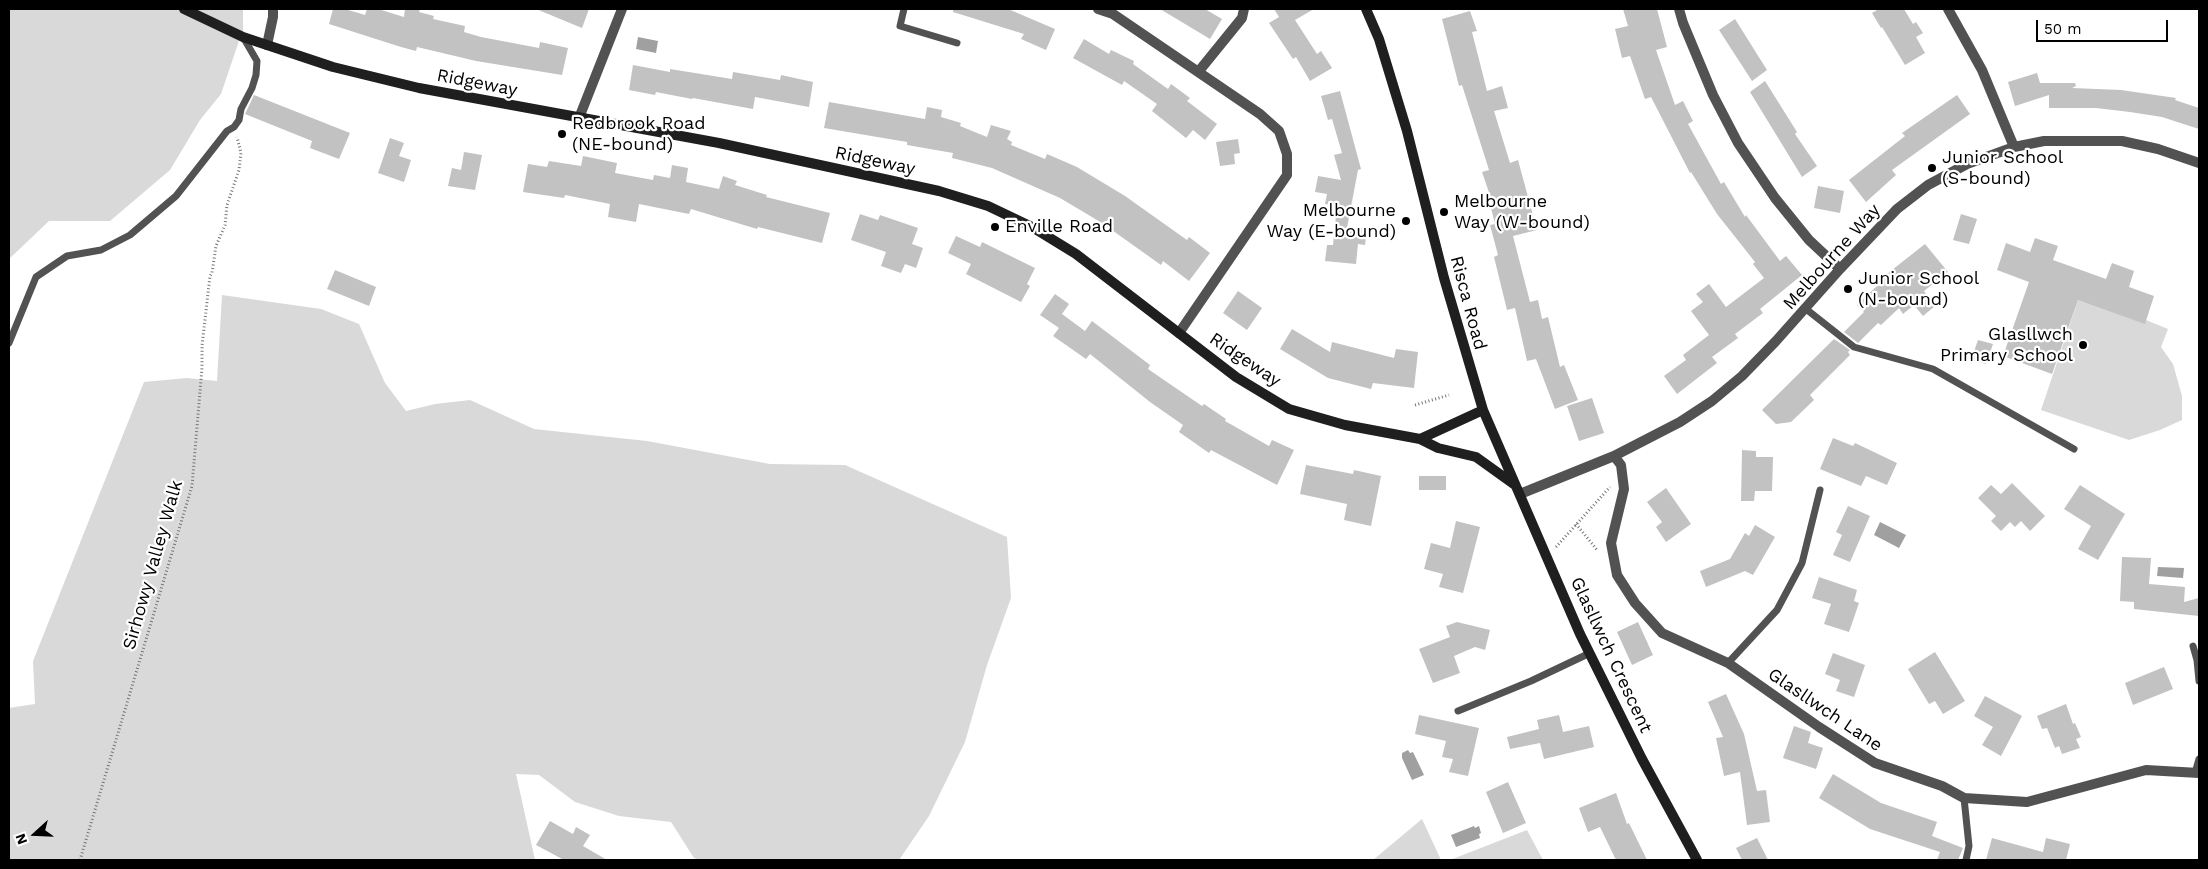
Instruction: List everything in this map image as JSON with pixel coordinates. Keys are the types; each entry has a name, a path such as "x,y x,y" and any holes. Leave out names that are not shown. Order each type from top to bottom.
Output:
{"street":[{"name":"Ridgeway","path":"184,9 243,37 333,67 419,88 719,142 939,191 988,206 1032,227 1076,254 1236,377 1289,409 1344,425 1420,439 1438,448 1476,457 1518,490"},
{"path":"267,45 273,17 272,9"},
{"path":"579,118 622,9"},
{"path":"1098,9 1112,14 1260,114 1279,131 1286,154 1287,175 1179,332"},
{"path":"1199,71 1242,18 1244,9"},
{"name":"Risca Road","path":"1366,9 1379,39 1407,131 1444,278 1483,410 1504,460"},
{"path":"1679,9 1713,94 1738,143 1781,205 1809,240 1840,269"},
{"path":"1948,9 1982,70 2014,147"},
{"name":"Melbourne Way","path":"1518,490 1614,456 1680,422 1712,401 1742,376 1806,309 1896,209 1928,185 1967,164 2014,147 2044,141 2122,142 2158,149 2199,163"},
{"path":"1420,439 1483,410"},
{"name":"Glasllwch Lane","path":"1614,456 1621,465 1624,489 1610,543 1617,575 1635,603 1662,633 1728,663 1819,728 1875,763 1942,786 1964,798 2027,802 2146,770 2197,773"},
{"name":"Glasllwch Crescent","path":"1504,460 1590,653 1641,757 1697,860"}],"lane":[{"path":"904,9 900,26 956,43"},
{"path":"9,343 36,277 67,256 101,250 130,234 176,196 227,130 234,127 256,75 257,61 243,37"},
{"path":"1806,309 1854,346 1933,369 2074,449"},
{"path":"1728,663 1777,610 1802,563 1820,490"},
{"path":"2193,646 2197,660 2199,681"},
{"path":"1458,711 1531,681 1590,653"},
{"path":"2197,773 2199,759"},
{"path":"1964,798 1969,846 1966,860"}],"path":[{"name":"Sirhowy Valley Walk","path":"80,860 192,486 202,368 202,346 210,276 216,246 225,225 227,205 239,170 241,153 234,127"},
{"path":"1415,405 1449,395"},
{"path":"1547,557 1622,474"}],"shaded area":[{"path":"9,9 243,9 243,37 240,38 221,94 200,120 170,170 110,221 49,221 9,259"},
{"path":"638,37 658,41 656,53 636,49"},
{"path":"222,295 321,309 359,324 385,383 406,411 435,404 470,400 534,429 647,441 770,464 845,465 1007,537 1011,598 987,665 965,742 929,816 899,860 699,860 694,858 671,822 619,816 575,802 539,775 516,774 535,860 9,860 9,708 35,704 33,661 144,382 187,378 217,381"},
{"path":"2078,300 2146,320 2168,329 2161,347 2173,364 2182,396 2182,420 2160,430 2129,440 2041,410"},
{"path":"1880,522 1906,535 1899,548 1874,535"},
{"path":"2158,567 2184,568 2183,578 2157,576"},
{"path":"1408,750 1410,753 1413,752 1424,775 1412,780 1402,758 1402,753"},
{"path":"1422,819 1441,860 1373,860"},
{"path":"1474,826 1475,828 1479,826 1480,838 1456,847 1451,835"},
{"path":"1527,830 1543,860 1450,860"}],"building":[{"path":"333,9 345,9 365,15 367,9 378,9 404,17 405,9 420,9 419,12 434,16 433,19 465,26 464,32 481,37 539,48 540,42 568,48 562,75 476,61 417,47 416,51 401,47 329,24"},
{"path":"536,9 589,9 582,28"},
{"path":"953,9 1008,9 1055,29 1046,50 1021,39 1024,34 953,12"},
{"path":"1160,9 1205,9 1222,19 1210,39"},
{"path":"1274,9 1314,9 1295,20 1317,54 1321,51 1332,68 1310,81 1296,57 1293,59 1269,23 1279,17"},
{"path":"1623,9 1657,9 1667,47 1656,50 1675,105 1683,101 1693,121 1688,124 1721,184 1724,182 1745,217 1746,215 1780,261 1786,256 1802,275 1760,309 1763,313 1735,334 1738,338 1712,357 1717,363 1677,394 1664,376 1686,360 1683,355 1709,335 1691,311 1703,302 1696,294 1709,284 1726,307 1764,278 1753,264 1755,262 1717,214 1690,173 1651,97 1645,99 1630,56 1622,58 1615,29 1628,26"},
{"path":"1879,9 1904,9 1913,24 1916,22 1923,33 1916,37 1925,53 1905,65 1872,13"},
{"path":"1470,11 1477,31 1472,32 1487,91 1502,86 1508,108 1494,111 1510,163 1518,160 1537,230 1513,236 1530,302 1538,300 1542,319 1548,317 1560,367 1564,365 1578,400 1555,409 1536,359 1527,361 1515,308 1507,310 1494,257 1498,255 1490,225 1495,224 1491,208 1494,207 1482,172 1489,170 1462,85 1459,86 1442,19"},
{"path":"1735,19 1767,70 1752,81 1719,30"},
{"path":"1084,39 1109,54 1111,50 1134,61 1133,64 1168,89 1171,84 1190,98 1187,101 1217,124 1205,140 1193,130 1186,138 1152,111 1157,104 1124,81 1122,85 1073,58"},
{"path":"633,65 670,72 670,69 732,79 733,72 780,80 781,75 813,82 809,107 755,97 753,109 656,92 655,95 629,90"},
{"path":"2037,73 2040,83 2075,83 2076,86 2072,88 2121,90 2176,98 2175,100 2199,108 2199,129 2162,117 2130,112 2096,108 2049,108 2049,95 2015,106 2008,82"},
{"path":"1765,81 1797,132 1795,134 1817,166 1802,177 1750,92"},
{"path":"1340,91 1361,169 1358,170 1347,228 1367,229 1365,245 1358,244 1356,264 1325,261 1327,245 1333,245 1337,206 1325,204 1327,194 1315,192 1318,176 1341,180 1334,155 1342,153 1332,119 1328,120 1321,96"},
{"path":"254,95 350,133 339,159 310,148 312,141 245,114"},
{"path":"1957,95 1970,114 1892,170 1896,175 1866,202 1849,180 1905,136 1902,133"},
{"path":"829,102 925,119 927,107 942,110 941,117 961,123 960,126 987,137 991,125 1011,131 1007,139 1012,142 1011,145 1045,159 1047,154 1077,167 1125,196 1187,240 1189,237 1210,253 1189,281 1163,261 1161,265 1102,223 1060,198 992,168 952,158 953,153 907,145 907,142 824,128"},
{"path":"390,138 404,143 399,156 411,160 404,182 378,173"},
{"path":"1238,139 1240,153 1234,154 1235,164 1220,166 1216,142"},
{"path":"464,152 482,155 475,190 448,186 452,168 461,170"},
{"path":"583,156 617,163 615,173 653,180 654,175 670,178 672,165 688,168 686,182 719,189 723,176 737,181 735,185 767,195 766,197 830,213 822,243 758,227 757,229 691,209 689,214 639,204 636,222 608,217 610,204 565,195 564,198 523,192 528,164 547,167 549,161 581,166"},
{"path":"1818,186 1844,191 1840,213 1814,208"},
{"path":"860,214 878,220 880,215 918,228 912,244 923,248 916,268 905,264 901,273 881,266 886,252 851,240"},
{"path":"1961,214 1977,219 1969,244 1953,240"},
{"path":"956,236 980,247 982,242 1035,268 1027,284 1030,286 1021,302 966,274 971,264 948,253"},
{"path":"2035,238 2058,246 2053,260 2106,279 2112,263 2134,271 2129,287 2154,296 2145,324 2078,300 2052,374 2003,356 2029,282 1997,270 2006,243 2030,252"},
{"path":"1925,244 1948,272 1924,291 1935,306 1923,316 1914,305 1903,314 1899,308 1881,325 1878,323 1858,343 1844,332 1864,312 1857,305 1879,284 1878,281"},
{"path":"335,270 376,287 369,306 327,289"},
{"path":"1238,291 1262,308 1247,330 1223,313"},
{"path":"1055,294 1069,304 1062,314 1085,331 1092,321 1150,365 1148,369 1202,406 1204,404 1226,419 1225,421 1269,446 1272,440 1294,450 1277,485 1211,450 1209,453 1179,432 1183,425 1150,402 1090,354 1086,359 1053,336 1059,328 1040,315"},
{"path":"1292,329 1330,352 1332,342 1394,358 1396,349 1418,352 1414,388 1373,383 1371,389 1328,378 1280,349"},
{"path":"1834,339 1850,350 1848,352 1850,355 1810,395 1814,400 1791,422 1776,424 1762,410"},
{"path":"1978,340 1993,344 1986,364 1971,360"},
{"path":"1592,398 1604,433 1579,441 1567,406"},
{"path":"1833,438 1853,446 1855,443 1897,463 1887,485 1866,476 1861,486 1820,469"},
{"path":"1742,450 1756,451 1756,457 1773,457 1772,491 1755,491 1754,501 1741,501"},
{"path":"1306,465 1353,474 1354,470 1381,476 1371,526 1344,520 1347,504 1300,494"},
{"path":"1419,476 1446,476 1446,490 1419,490"},
{"path":"2012,483 2045,516 2030,531 2021,521 2015,527 2010,522 2001,531 1991,521 1996,516 1978,498 1991,485 2001,494"},
{"path":"2080,485 2125,514 2098,560 2078,549 2091,526 2064,509"},
{"path":"1666,488 1691,524 1666,542 1656,527 1662,522 1647,502"},
{"path":"1848,506 1870,516 1850,562 1833,555 1842,535 1836,532"},
{"path":"1456,521 1480,527 1463,593 1439,587 1443,574 1424,569 1431,543 1450,548"},
{"path":"1755,525 1775,537 1753,575 1745,571 1706,587 1700,571 1730,559 1745,533 1749,536"},
{"path":"2122,557 2151,558 2149,584 2185,587 2184,602 2199,598 2199,616 2134,609 2134,602 2120,601"},
{"path":"1819,577 1857,590 1854,601 1859,603 1849,632 1824,624 1831,604 1812,598"},
{"path":"1457,622 1490,630 1485,650 1475,647 1454,656 1460,673 1433,683 1419,649 1450,637 1446,626"},
{"path":"1638,622 1653,655 1632,665 1617,632"},
{"path":"1935,652 1965,701 1943,714 1935,701 1929,704 1908,669"},
{"path":"1833,653 1865,665 1854,697 1836,691 1840,680 1825,674"},
{"path":"2164,667 2173,689 2133,705 2125,683"},
{"path":"1726,694 1744,734 1757,791 1766,790 1770,822 1747,825 1740,772 1724,776 1716,738 1723,737 1708,702"},
{"path":"1985,696 2022,716 2001,756 1982,745 1993,727 1974,716"},
{"path":"2066,704 2073,724 2075,723 2081,737 2076,739 2080,748 2062,754 2059,746 2055,748 2047,728 2042,729 2037,716"},
{"path":"1419,715 1479,728 1468,776 1449,772 1453,759 1442,757 1446,741 1415,734"},
{"path":"1559,715 1563,732 1589,726 1594,747 1544,759 1540,743 1510,749 1507,737 1539,729 1537,720"},
{"path":"1794,726 1811,732 1808,743 1823,748 1816,769 1783,758"},
{"path":"1833,774 1881,803 1937,822 1932,836 1963,848 1958,860 1937,860 1940,852 1870,829 1819,798"},
{"path":"1508,782 1526,823 1503,833 1486,792"},
{"path":"1616,793 1627,824 1629,823 1647,860 1616,860 1600,827 1588,832 1579,808"},
{"path":"550,821 573,834 576,827 590,835 583,846 607,860 564,860 536,845"},
{"path":"1757,838 1768,860 1742,860 1736,848"},
{"path":"1992,838 2043,852 2046,838 2070,844 2066,860 1986,860"}],"place":[{"name":"Redbrook Road (NE-bound)","path":"562,134"},
{"name":"Junior School (S-bound)","path":"1932,168"},
{"name":"Melbourne Way (W-bound)","path":"1444,212"},
{"name":"Melbourne Way (E-bound)","path":"1406,221"},
{"name":"Enville Road","path":"995,227"},
{"name":"Junior School (N-bound)","path":"1848,289"},
{"name":"Glasllwch Primary School","path":"2083,345"}]}
